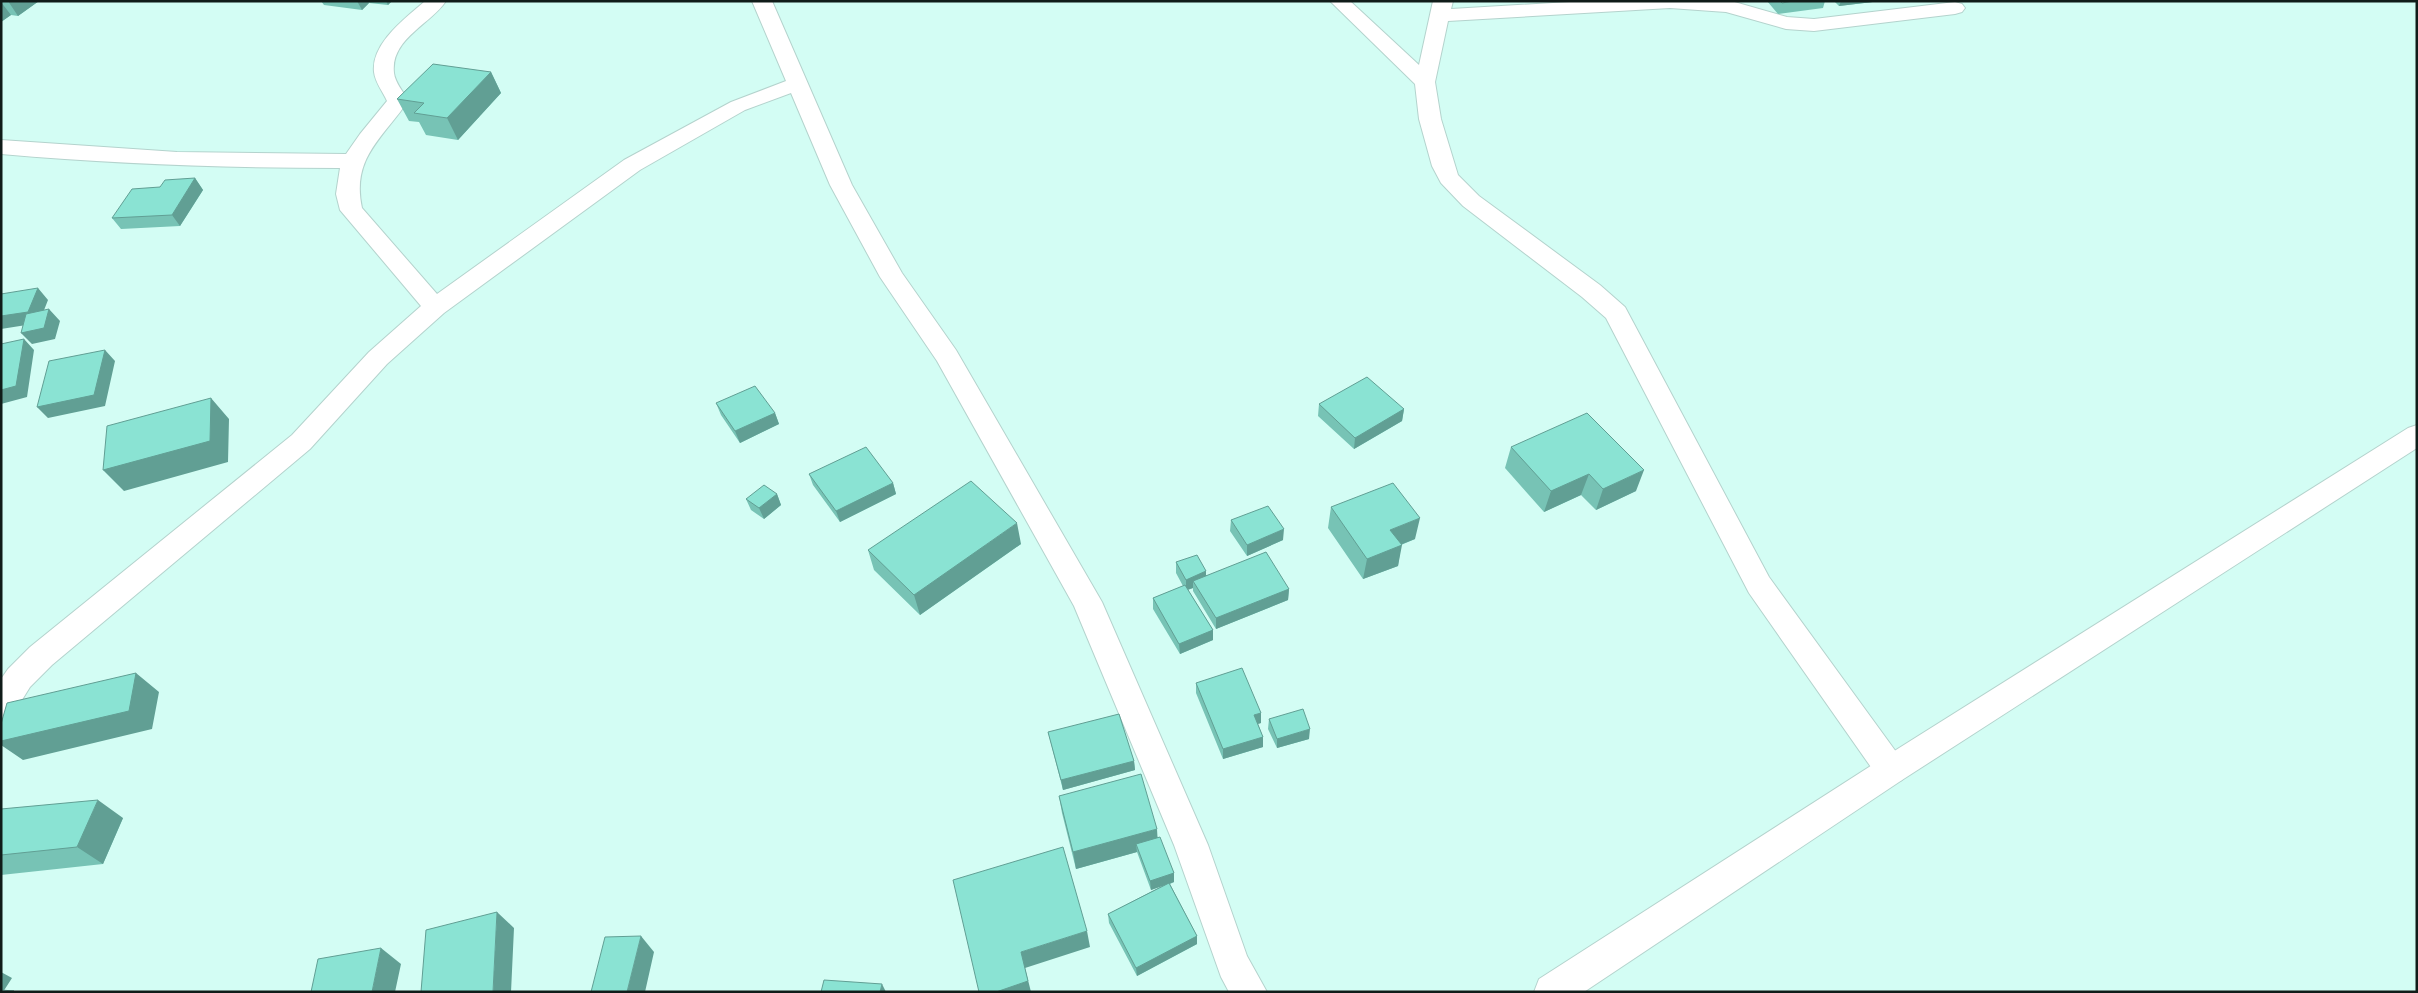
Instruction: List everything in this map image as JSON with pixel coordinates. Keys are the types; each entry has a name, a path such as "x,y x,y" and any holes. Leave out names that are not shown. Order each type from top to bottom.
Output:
{"main road":[{"path":"435,308 351,210 346,195 346,178 362,146 398,102 384,73 389,52 404,32 437,1"},
{"path":"762,1 842,185 892,277 947,356 1087,602 1191,844 1233,965 1249,992"},
{"path":"1339,1 1425,82"},
{"path":"1891,770 1759,585 1636,346 1616,313 1591,291 1471,201 1449,178 1443,166 1430,118 1425,82 1440,9 1670,2 1727,6 1786,23 1814,25 1955,8"},
{"path":"1,706 19,678 41,656 301,442 378,358 435,308 632,166 738,106 797,84"},
{"path":"1,147 48,152 210,160 353,161"},
{"path":"1552,992 1891,770 2417,435"}],"shaded area":[{"path":"1,1 2417,1 2417,992 1,992"}],"building":[{"path":"433,64 491,72 447,118 414,113 424,103 397,99"},
{"path":"195,178 172,215 112,218 132,189 160,187 165,180"},
{"path":"38,288 28,312 1,316 1,294"},
{"path":"49,309 44,328 21,333 26,314"},
{"path":"24,339 16,386 1,390 1,344"},
{"path":"105,350 94,395 37,407 49,361"},
{"path":"1367,377 1404,409 1355,438 1319,404"},
{"path":"755,386 775,413 735,431 716,403"},
{"path":"211,398 210,441 103,470 107,426"},
{"path":"1587,413 1644,470 1603,489 1589,474 1551,491 1511,447"},
{"path":"866,447 893,483 836,511 809,474"},
{"path":"971,481 1017,523 914,595 868,550"},
{"path":"1393,483 1420,518 1390,530 1402,545 1367,559 1331,507"},
{"path":"764,485 777,494 759,508 746,499"},
{"path":"1268,506 1284,529 1247,545 1231,520"},
{"path":"1266,552 1289,589 1216,618 1193,581"},
{"path":"1197,555 1206,571 1186,580 1176,562"},
{"path":"1185,585 1213,630 1179,644 1153,598"},
{"path":"1242,668 1261,713 1254,715 1263,737 1223,749 1196,683"},
{"path":"136,673 129,711 1,741 1,724 7,703"},
{"path":"1303,709 1310,729 1277,739 1269,719"},
{"path":"1119,714 1134,761 1061,780 1048,732"},
{"path":"1141,774 1157,829 1073,852 1059,796"},
{"path":"98,800 77,847 1,855 1,809"},
{"path":"1160,837 1174,873 1150,881 1136,844"},
{"path":"1063,847 1087,931 1021,952 1028,981 996,992 979,992 953,880"},
{"path":"1169,883 1197,936 1136,968 1108,914"},
{"path":"497,912 493,992 421,992 426,930"},
{"path":"641,936 627,992 591,992 605,937"},
{"path":"381,948 372,992 311,992 318,959"},
{"path":"824,980 882,984 880,992 821,992"}]}
